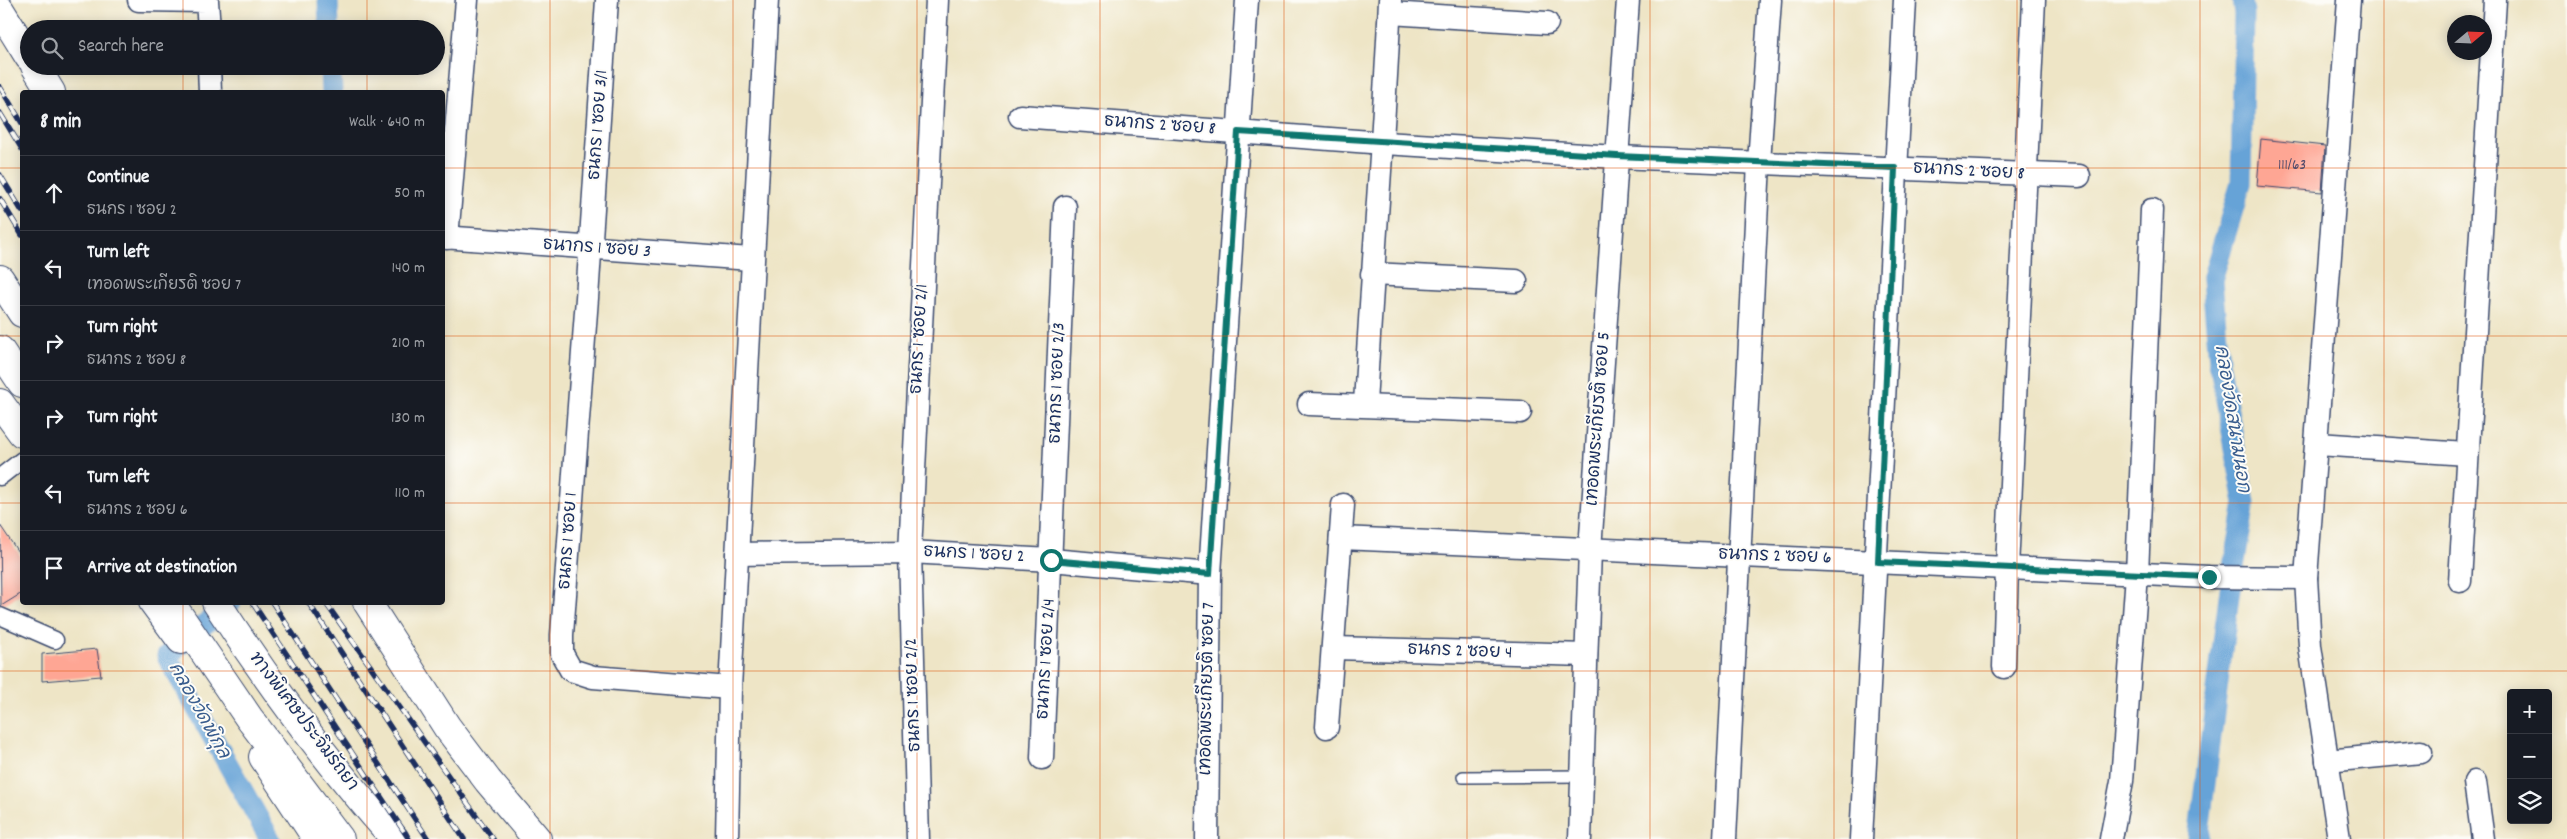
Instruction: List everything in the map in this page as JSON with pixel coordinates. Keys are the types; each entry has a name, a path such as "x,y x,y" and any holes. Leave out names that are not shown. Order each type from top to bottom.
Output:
{"main road":[{"path":"0,10 20,42"},
{"path":"41,75 50,90"},
{"path":"0,279 20,310"},
{"path":"0,350 20,380"},
{"path":"0,402 20,430"},
{"path":"157,605 171,615 340,839"},
{"name":"ทางพิเศษประจิมรัถยา","path":"218,605 292,712 367,808 395,839"},
{"path":"369,605 447,727 536,839"},
{"path":"171,615 200,667 304,817 317,839"}],"street":[{"path":"140,0 207,1 208,20"},
{"path":"445,237 467,0"},
{"name":"ธนกร 1 ซอย 3/1","path":"591,249 607,0"},
{"path":"727,839 730,688 767,0"},
{"name":"ธนกร 1 ซอย 2/1","path":"910,552 937,0"},
{"name":"เทอดพระเกียรติ ซอย 7","path":"1207,839 1210,574 1247,0"},
{"name":"เทอดพระเกียรติ ซอย 5","path":"1580,839 1590,550 1628,0"},
{"path":"1725,839 1759,163 1770,0"},
{"path":"1861,839 1878,562 1895,168 1905,0"},
{"path":"2004,667 2034,0"},
{"path":"2339,839 2310,646 2306,578 2318,444 2350,0"},
{"path":"2460,581 2466,454 2495,0"},
{"path":"1365,405 1372,274 1384,143 1390,7 1547,23"},
{"path":"209,75 210,90"},
{"name":"ธนากร 2 ซอย 8","path":"1020,116 1384,143 1759,163 2079,176"},
{"name":"ธนากร 1 ซอย 2/3","path":"1051,560 1065,206"},
{"path":"2111,839 2122,781 2137,574 2152,210"},
{"name":"ธนากร 1 ซอย 3","path":"445,237 591,249 752,259"},
{"name":"ธนกร 1 ซอย 1","path":"591,249 562,654 571,670 594,677 730,688"},
{"path":"1372,274 1516,281"},
{"path":"1309,404 1520,412"},
{"path":"2318,444 2466,454"},
{"path":"0,477 20,462"},
{"path":"1327,727 1343,504"},
{"name":"ธนากร 2 ซอย 6","path":"1341,538 2209,577 2306,578"},
{"name":"ธนกร 1 ซอย 2","path":"737,554 910,552 1051,560 1210,574"},
{"name":"ธนกร 1 ซอย 2/2","path":"910,552 918,839"},
{"name":"ธนากร 1 ซอย 2/4","path":"1042,758 1051,560"},
{"path":"0,616 54,640"},
{"name":"ธนกร 2 ซอย 4","path":"1334,648 1586,655"},
{"path":"2327,761 2421,752"},
{"path":"2475,782 2483,839"}],"lane":[{"path":"1464,776 1582,776"}],"building":[{"path":"2261,139 2325,146 2322,192 2257,186"},
{"path":"0,525 20,555 20,594 1,606"},
{"path":"97,649 101,676 42,681 42,654"}],"waterway":[{"name":"คลองวัดพิกุล","path":"328,0 329,20"},
{"name":"คลองวัดสนามนอก","path":"2198,839 2229,596 2245,503 2219,361 2212,280 2241,183 2244,13 2242,0"},
{"name":"คลองวัดพิกุล","path":"331,75 332,90"},
{"name":"คลองวัดพิกุล","path":"227,605 167,656 270,839"}],"railway":[{"path":"0,87 20,120"},
{"path":"0,113 20,146"},
{"path":"0,175 20,208"},
{"path":"0,199 20,232"},
{"path":"254,605 409,839"},
{"path":"274,605 428,839"},
{"path":"310,605 464,839"},
{"path":"327,605 493,839"}],"route":[{"path":"1051,560 1210,574 1238,132 1384,143 1617,156 1895,168 1878,562 2209,577"}]}
